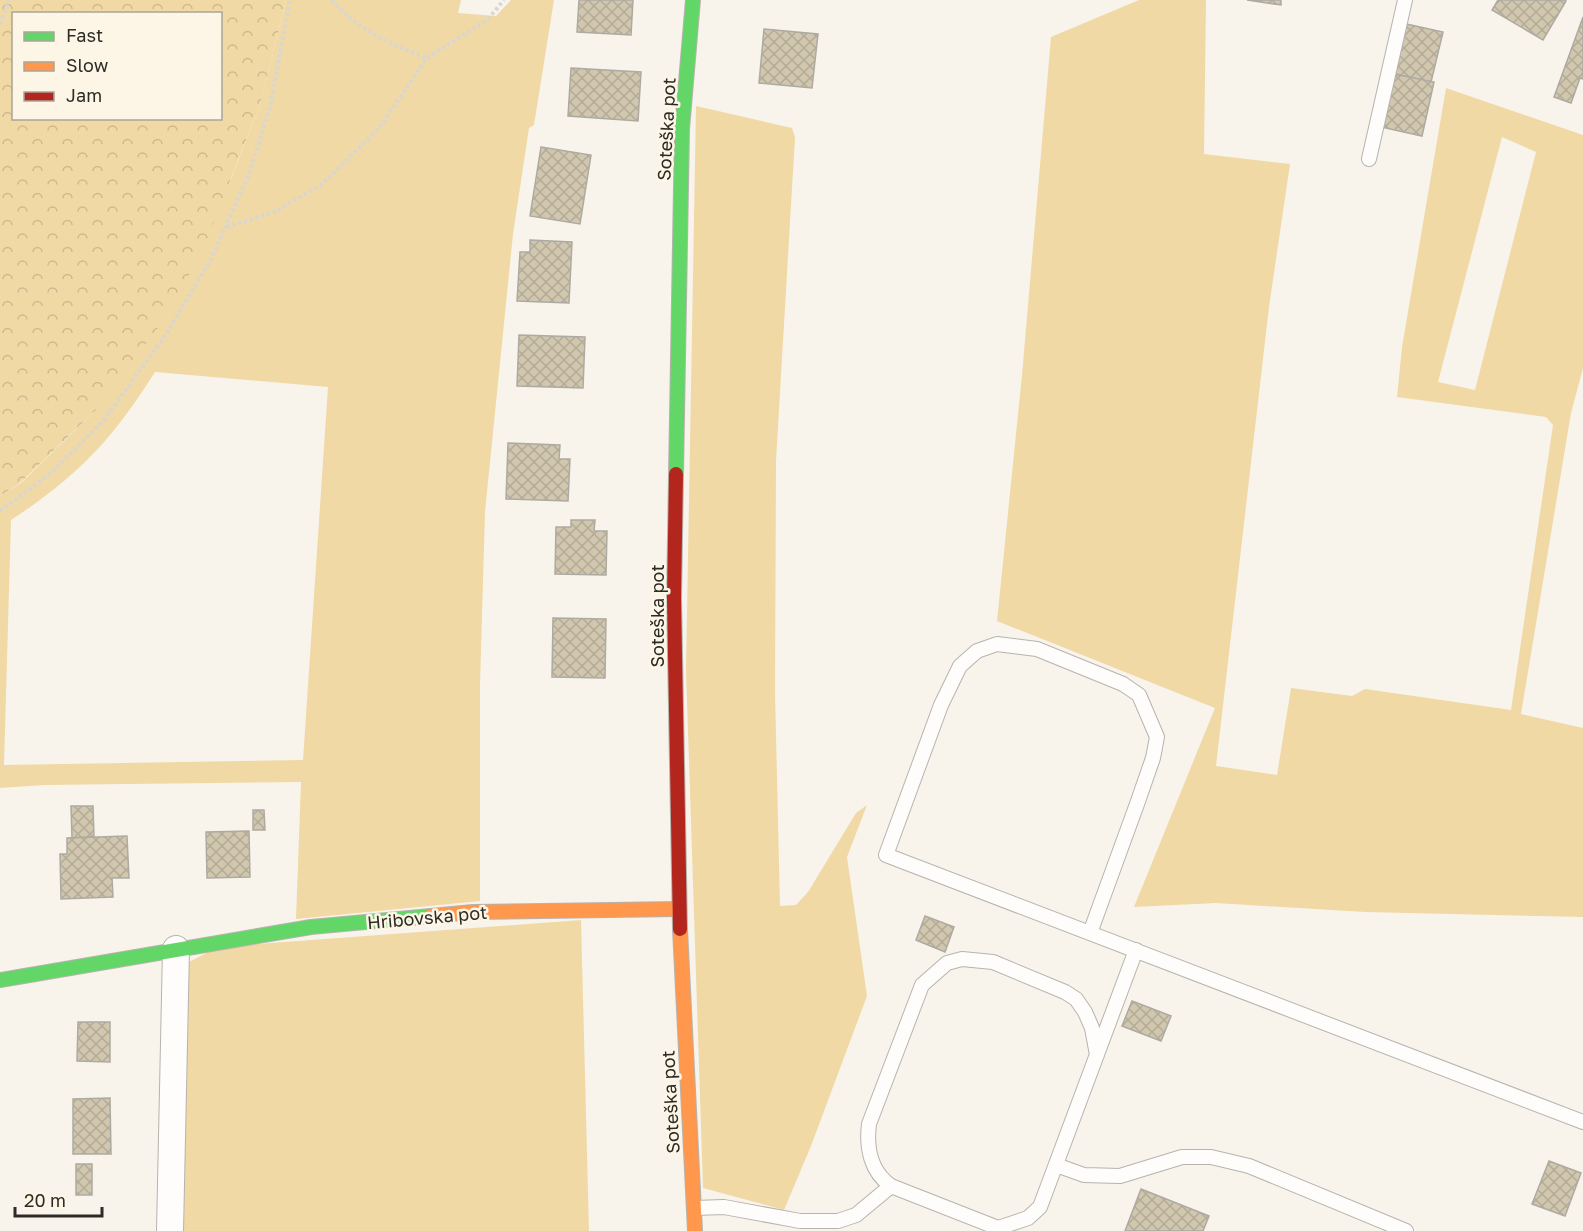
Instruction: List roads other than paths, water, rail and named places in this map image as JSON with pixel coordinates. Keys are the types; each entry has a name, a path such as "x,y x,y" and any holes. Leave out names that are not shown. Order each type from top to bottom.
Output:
{"street":[{"name":"Soteška pot","path":"693,0 682,129 676,359 674,598 679,909 695,1231"},
{"name":"Hribovska pot","path":"0,980 311,927 473,912 679,909"},
{"path":"170,1231 176,949"}],"lane":[{"path":"1369,159 1405,0"},
{"path":"1090,933 1137,804 1157,737 1138,694 1123,684 1037,649 997,644 977,651 960,666 941,705 886,855 1583,1122"},
{"path":"1097,1055 1092,1028 1085,1012 1076,999 1065,992 993,962 962,959 947,963 922,985 869,1124 867,1137 873,1164 881,1179 891,1186 998,1228 1028,1218 1040,1207 1056,1165 1097,1055 1136,950"},
{"path":"1056,1165 1084,1175 1120,1176 1182,1157 1211,1158 1249,1166 1406,1231"},
{"path":"694,1208 724,1207 800,1221 838,1221 856,1215 891,1186"}]}
